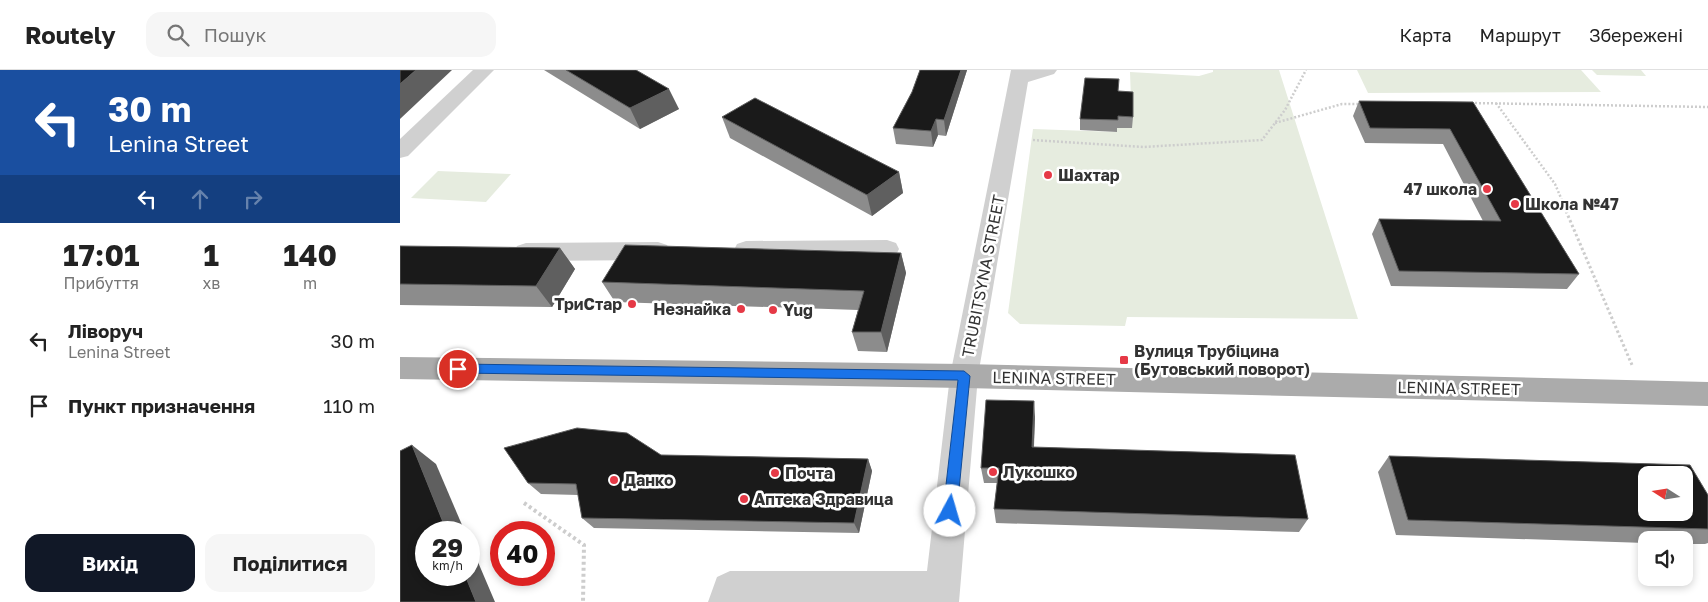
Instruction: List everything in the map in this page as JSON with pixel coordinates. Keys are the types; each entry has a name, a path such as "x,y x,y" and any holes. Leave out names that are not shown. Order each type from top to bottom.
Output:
{"main road":[{"name":"LENINA STREET","path":"400,368 964,376 1708,394"}],"street":[{"path":"400,151 484,70"},
{"path":"1020,75 1047,70"},
{"name":"TRUBITSYNA STREET","path":"941,595 964,376 1020,75"},
{"path":"718,250 888,249"},
{"path":"500,252 679,250"},
{"path":"726,602 730,589 941,595"}],"path":[{"path":"1008,138 1143,147 1262,140 1285,110 1306,70"},
{"path":"1467,103 1708,107"},
{"path":"1496,103 1555,184 1643,392"},
{"path":"1275,123 1342,104 1361,104"},
{"path":"524,503 584,544 583,602"}],"shaded area":[{"path":"1213,70 1279,70 1358,319 1127,317 1125,326 1020,324 1008,313 1033,129 1117,132 1117,128 1132,128 1130,72 1199,76 1213,72"},
{"path":"1357,70 1581,70 1601,92 1368,93"},
{"path":"1592,70 1641,70 1646,76 1597,75"},
{"path":"438,171 511,174 486,202 411,198"}],"building":[{"path":"400,70 416,70 400,84"},
{"path":"566,70 636,70 669,89 630,108"},
{"path":"920,70 961,70 944,120 936,119 931,131 893,128 912,92"},
{"path":"1085,78 1119,79 1118,91 1133,92 1133,117 1118,116 1118,120 1080,119"},
{"path":"755,98 899,172 867,195 722,117"},
{"name":"47 школа","path":"1359,101 1473,102 1579,274 1399,271 1379,219 1501,221 1450,129 1370,128"},
{"path":"625,245 901,253 881,332 852,332 864,291 602,282"},
{"path":"400,246 560,248 536,286 400,284"},
{"path":"986,400 1034,401 1032,447 1295,455 1308,519 994,509 999,468 981,468"},
{"path":"577,428 627,433 661,455 868,459 854,523 582,518 576,484 528,483 504,448"},
{"path":"412,445 443,521 415,521 415,586 469,586 476,602 400,602 400,451"},
{"path":"1389,456 1690,465 1638,466 1638,521 1693,521 1693,470 1708,495 1708,529 1408,520"}],"place":[{"name":"Шахтар","path":"1048,175"},
{"name":"47 школа","path":"1487,189"},
{"name":"Школа №47","path":"1515,204"},
{"name":"ТриСтар","path":"632,304"},
{"name":"Незнайка","path":"741,309"},
{"name":"Yug","path":"773,310"},
{"name":"Вулиця Трубіцина (Бутовський поворот)","path":"1124,360"},
{"name":"Лукошко","path":"993,472"},
{"name":"Почта","path":"775,473"},
{"name":"Данко","path":"614,480"},
{"name":"Аптека Здравица","path":"744,499"}],"route":[{"path":"458,369 964,376 950,511"}]}
